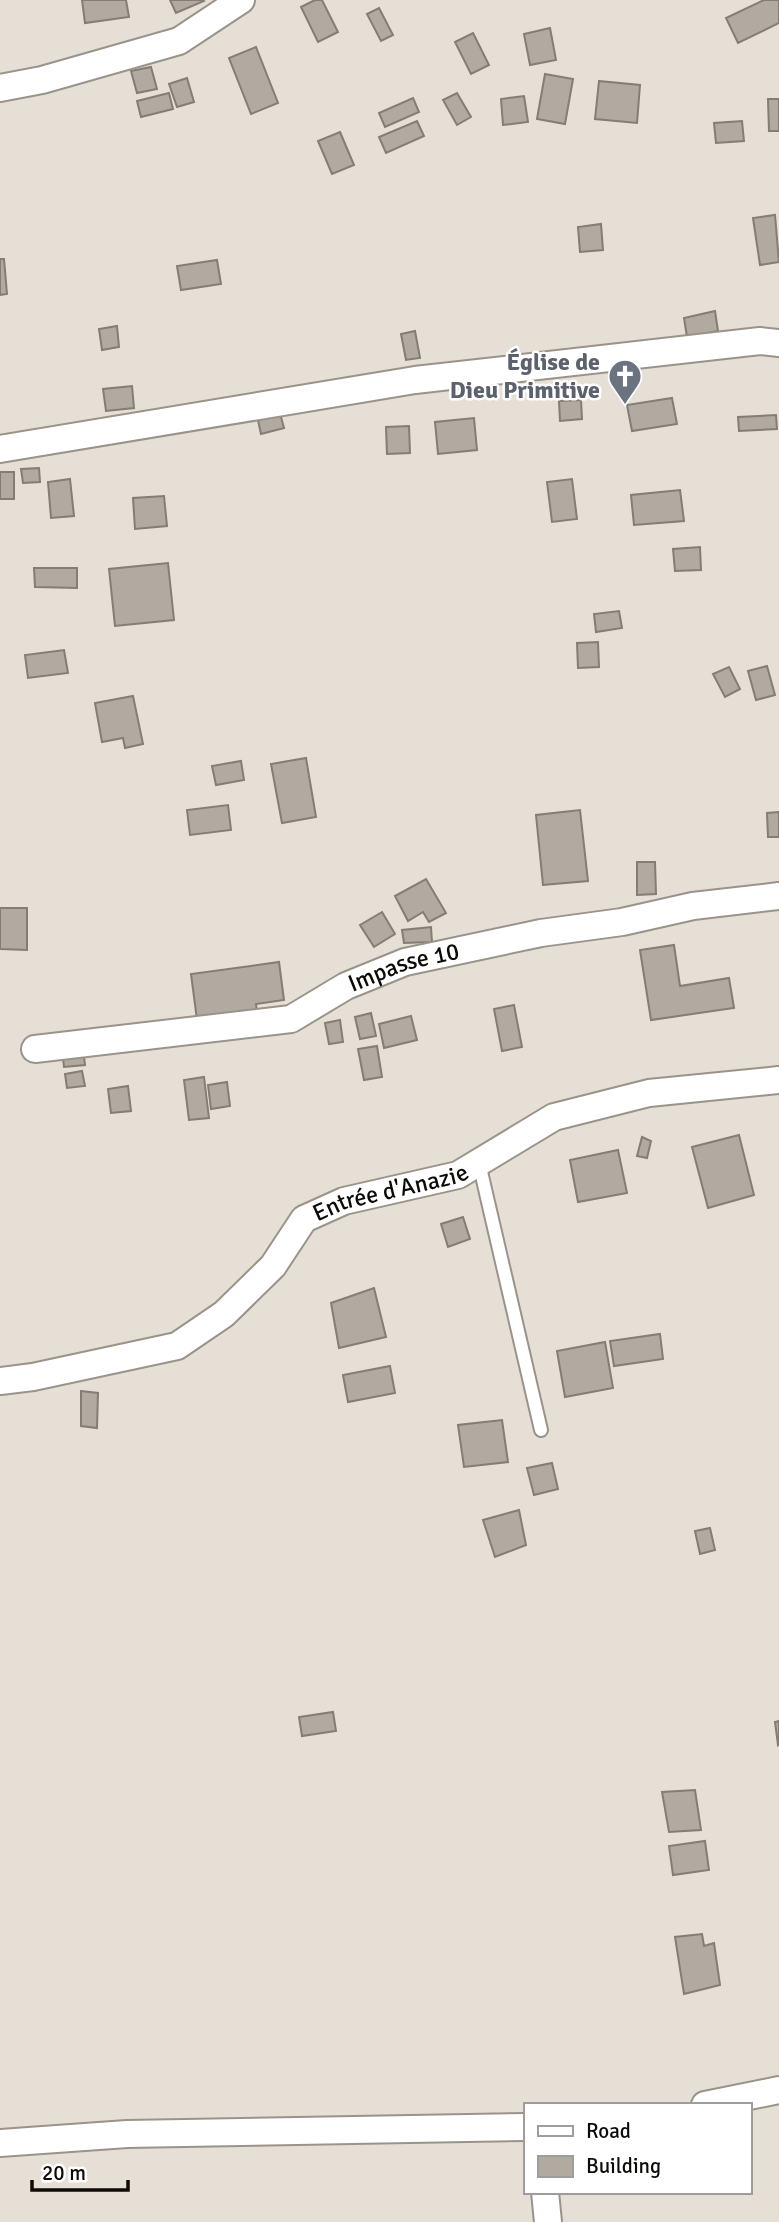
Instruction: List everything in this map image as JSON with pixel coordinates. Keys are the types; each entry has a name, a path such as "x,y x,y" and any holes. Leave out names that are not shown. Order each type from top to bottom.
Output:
{"street":[{"path":"0,88 41,80 179,41 241,0"},
{"path":"0,449 415,380 760,341 779,343"},
{"name":"Impasse 10","path":"35,1049 291,1019 346,986 405,962 541,933 622,922 692,906 779,897"},
{"name":"Entrée d'Anazie","path":"0,1381 33,1377 177,1346 224,1314 272,1266 304,1219 344,1202 458,1175 554,1118 649,1093 779,1080"},
{"path":"715,2103 779,2090"},
{"path":"0,2143 128,2134 524,2127"},
{"path":"545,2194 548,2222"}],"lane":[{"path":"479,1162 541,1430"}],"building":[{"path":"82,0 126,0 129,17 85,23"},
{"path":"170,0 203,0 204,1 176,13"},
{"path":"315,0 322,0 338,32 318,42 301,7"},
{"path":"764,0 779,0 779,23 738,43 726,18"},
{"path":"379,8 393,35 381,41 367,14"},
{"path":"550,28 556,60 530,65 524,34"},
{"path":"473,33 489,65 471,74 455,42"},
{"path":"256,47 278,103 251,114 229,58"},
{"path":"151,67 157,89 137,93 131,71"},
{"path":"545,74 573,79 565,124 537,119"},
{"path":"187,78 194,102 177,107 169,84"},
{"path":"599,81 640,85 637,123 595,119"},
{"path":"169,93 173,109 141,117 137,101"},
{"path":"457,93 471,117 457,125 443,100"},
{"path":"524,96 528,122 503,125 501,99"},
{"path":"413,98 419,112 385,127 379,113"},
{"path":"768,99 779,99 779,131 769,131"},
{"path":"417,121 424,136 386,153 379,137"},
{"path":"742,121 744,141 716,143 714,123"},
{"path":"340,132 354,165 332,174 318,141"},
{"path":"775,215 779,262 760,265 753,218"},
{"path":"601,224 603,250 580,252 578,227"},
{"path":"0,259 4,259 7,294 0,295"},
{"path":"217,260 221,284 181,290 177,266"},
{"path":"715,311 718,331 687,337 684,318"},
{"path":"117,326 119,347 102,350 99,329"},
{"path":"415,331 420,358 406,360 401,334"},
{"path":"132,386 134,408 106,411 103,389"},
{"path":"672,398 677,424 632,431 627,405"},
{"path":"581,400 582,419 560,421 559,401"},
{"path":"278,406 284,428 261,434 256,411"},
{"path":"776,415 777,429 739,431 738,417"},
{"path":"474,418 477,450 438,454 435,422"},
{"path":"409,426 410,453 387,454 386,427"},
{"path":"39,468 40,482 23,483 21,469"},
{"path":"0,472 14,472 14,499 0,499"},
{"path":"70,479 74,516 51,518 48,482"},
{"path":"572,479 577,519 552,522 547,482"},
{"path":"680,490 684,521 634,525 631,495"},
{"path":"164,496 167,526 135,529 133,498"},
{"path":"700,547 701,570 675,571 673,549"},
{"path":"168,563 174,620 115,626 109,569"},
{"path":"34,568 77,568 77,588 35,587"},
{"path":"619,611 622,628 596,632 594,614"},
{"path":"598,642 599,667 578,668 577,643"},
{"path":"64,650 68,673 28,678 25,655"},
{"path":"767,666 775,695 756,700 748,671"},
{"path":"729,667 740,689 725,697 713,674"},
{"path":"133,696 143,744 125,748 123,738 102,742 95,703"},
{"path":"306,758 316,817 282,823 271,764"},
{"path":"241,761 244,780 216,785 212,766"},
{"path":"228,805 231,830 190,835 187,810"},
{"path":"580,810 588,881 543,885 536,815"},
{"path":"779,812 779,837 768,837 767,813"},
{"path":"637,862 655,862 656,894 637,895"},
{"path":"426,879 446,913 429,922 423,912 408,921 395,896"},
{"path":"0,908 27,908 27,950 0,949"},
{"path":"382,912 395,934 374,947 360,925"},
{"path":"431,927 432,942 404,943 402,930"},
{"path":"674,945 680,986 729,978 734,1008 651,1020 640,950"},
{"path":"279,962 284,1000 256,1004 257,1012 197,1020 191,974"},
{"path":"514,1005 522,1047 502,1051 494,1009"},
{"path":"371,1013 376,1036 360,1039 355,1017"},
{"path":"411,1016 417,1040 384,1048 379,1024"},
{"path":"340,1020 343,1042 329,1044 325,1023"},
{"path":"377,1046 382,1077 364,1080 358,1049"},
{"path":"83,1048 85,1065 64,1067 62,1050"},
{"path":"82,1071 85,1086 67,1088 65,1074"},
{"path":"204,1077 209,1118 189,1120 184,1080"},
{"path":"227,1082 230,1106 211,1109 208,1085"},
{"path":"128,1086 131,1111 111,1113 108,1089"},
{"path":"739,1135 754,1195 708,1208 692,1147"},
{"path":"642,1137 651,1141 647,1158 637,1156"},
{"path":"618,1150 627,1193 578,1202 570,1160"},
{"path":"463,1217 470,1239 448,1247 441,1224"},
{"path":"374,1288 386,1337 339,1348 331,1303"},
{"path":"660,1334 663,1359 614,1366 610,1341"},
{"path":"605,1342 613,1388 565,1397 557,1351"},
{"path":"390,1366 395,1393 348,1402 343,1375"},
{"path":"81,1391 98,1393 97,1428 81,1426"},
{"path":"502,1420 508,1462 464,1467 458,1425"},
{"path":"552,1463 558,1489 534,1495 527,1468"},
{"path":"519,1510 526,1545 495,1557 483,1520"},
{"path":"710,1528 715,1550 700,1554 695,1531"},
{"path":"333,1712 336,1731 302,1736 299,1717"},
{"path":"779,1721 779,1744 778,1745 775,1722"},
{"path":"695,1790 701,1830 669,1832 662,1792"},
{"path":"705,1841 709,1870 673,1875 669,1846"},
{"path":"702,1934 704,1946 714,1943 720,1985 684,1994 675,1937"}],"place":[{"name":"Église de Dieu Primitive","path":"625,406"}]}
